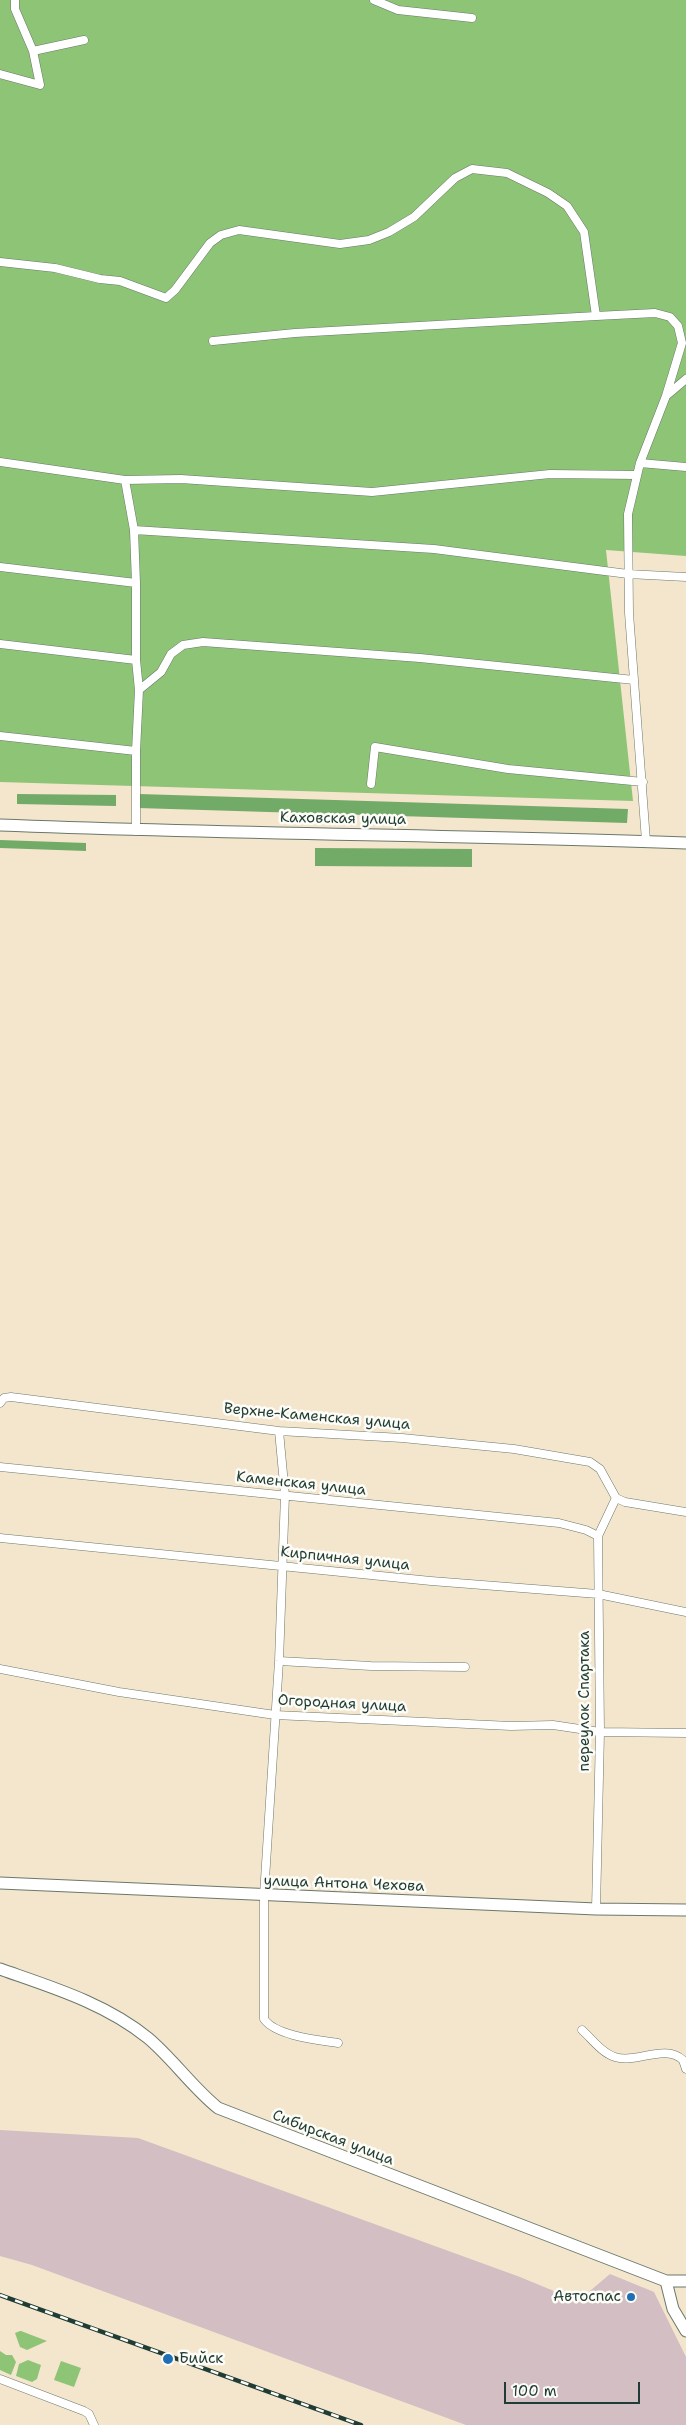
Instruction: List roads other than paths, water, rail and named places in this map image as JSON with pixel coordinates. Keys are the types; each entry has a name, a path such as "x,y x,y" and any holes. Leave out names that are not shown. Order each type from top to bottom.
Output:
{"street":[{"path":"0,74 40,84 33,51 15,8 15,0"},
{"path":"374,0 398,10 472,18"},
{"path":"33,51 84,40"},
{"path":"0,262 55,268 100,279 120,281 166,298 175,290 210,243 221,235 239,230 340,244 369,240 389,232 414,217 455,178 472,169 507,173 548,193 567,206 584,232 596,316"},
{"path":"213,341 295,333 656,313 670,317 678,326 682,343 666,396 640,463 628,514 628,574 646,841"},
{"path":"666,396 686,379"},
{"path":"0,462 125,480 181,479 372,492 550,474 637,475"},
{"path":"640,463 686,467"},
{"path":"125,480 134,530 136,583 136,660 139,690 136,751 136,831"},
{"path":"134,530 434,548 628,574 686,577"},
{"path":"0,567 136,583"},
{"path":"139,690 161,672 171,654 183,645 203,642 420,658 634,680"},
{"path":"0,644 136,660"},
{"path":"0,736 136,751"},
{"path":"371,784 375,747 508,769 643,782"},
{"name":"Каховская улица","path":"0,825 136,831 470,836 686,843"},
{"name":"Верхне-Каменская улица","path":"0,1403 4,1398 11,1397 280,1431 402,1438 514,1449 590,1462 600,1469 616,1498"},
{"path":"280,1431 285,1495 279,1661 264,1895 264,2019 270,2026 293,2035 338,2043"},
{"name":"Каменская улица","path":"0,1467 558,1524 586,1530 598,1536"},
{"path":"616,1498 625,1502 686,1512"},
{"name":"переулок Спартака","path":"596,1909 600,1732 598,1536 616,1498"},
{"name":"Кирпичная улица","path":"0,1538 598,1594 686,1612"},
{"path":"279,1661 371,1666 465,1667"},
{"name":"Огородная улица","path":"0,1669 119,1692 275,1715 511,1726 553,1725 600,1732 686,1733"},
{"name":"улица Антона Чехова","path":"0,1883 596,1909 686,1910"},
{"name":"Сибирская улица","path":"0,1969 68,1992 116,2016 148,2038 202,2095 218,2108 666,2281 686,2281"},
{"path":"582,2030 603,2050 615,2057 674,2054 683,2060 686,2069"},
{"path":"666,2281 674,2309 686,2331"},
{"path":"0,2379 84,2411 89,2414 94,2425"}],"railway":[{"path":"0,2295 361,2425"}],"place":[{"name":"Автоспас","path":"631,2297"},
{"name":"Бийск","path":"168,2359"}]}
